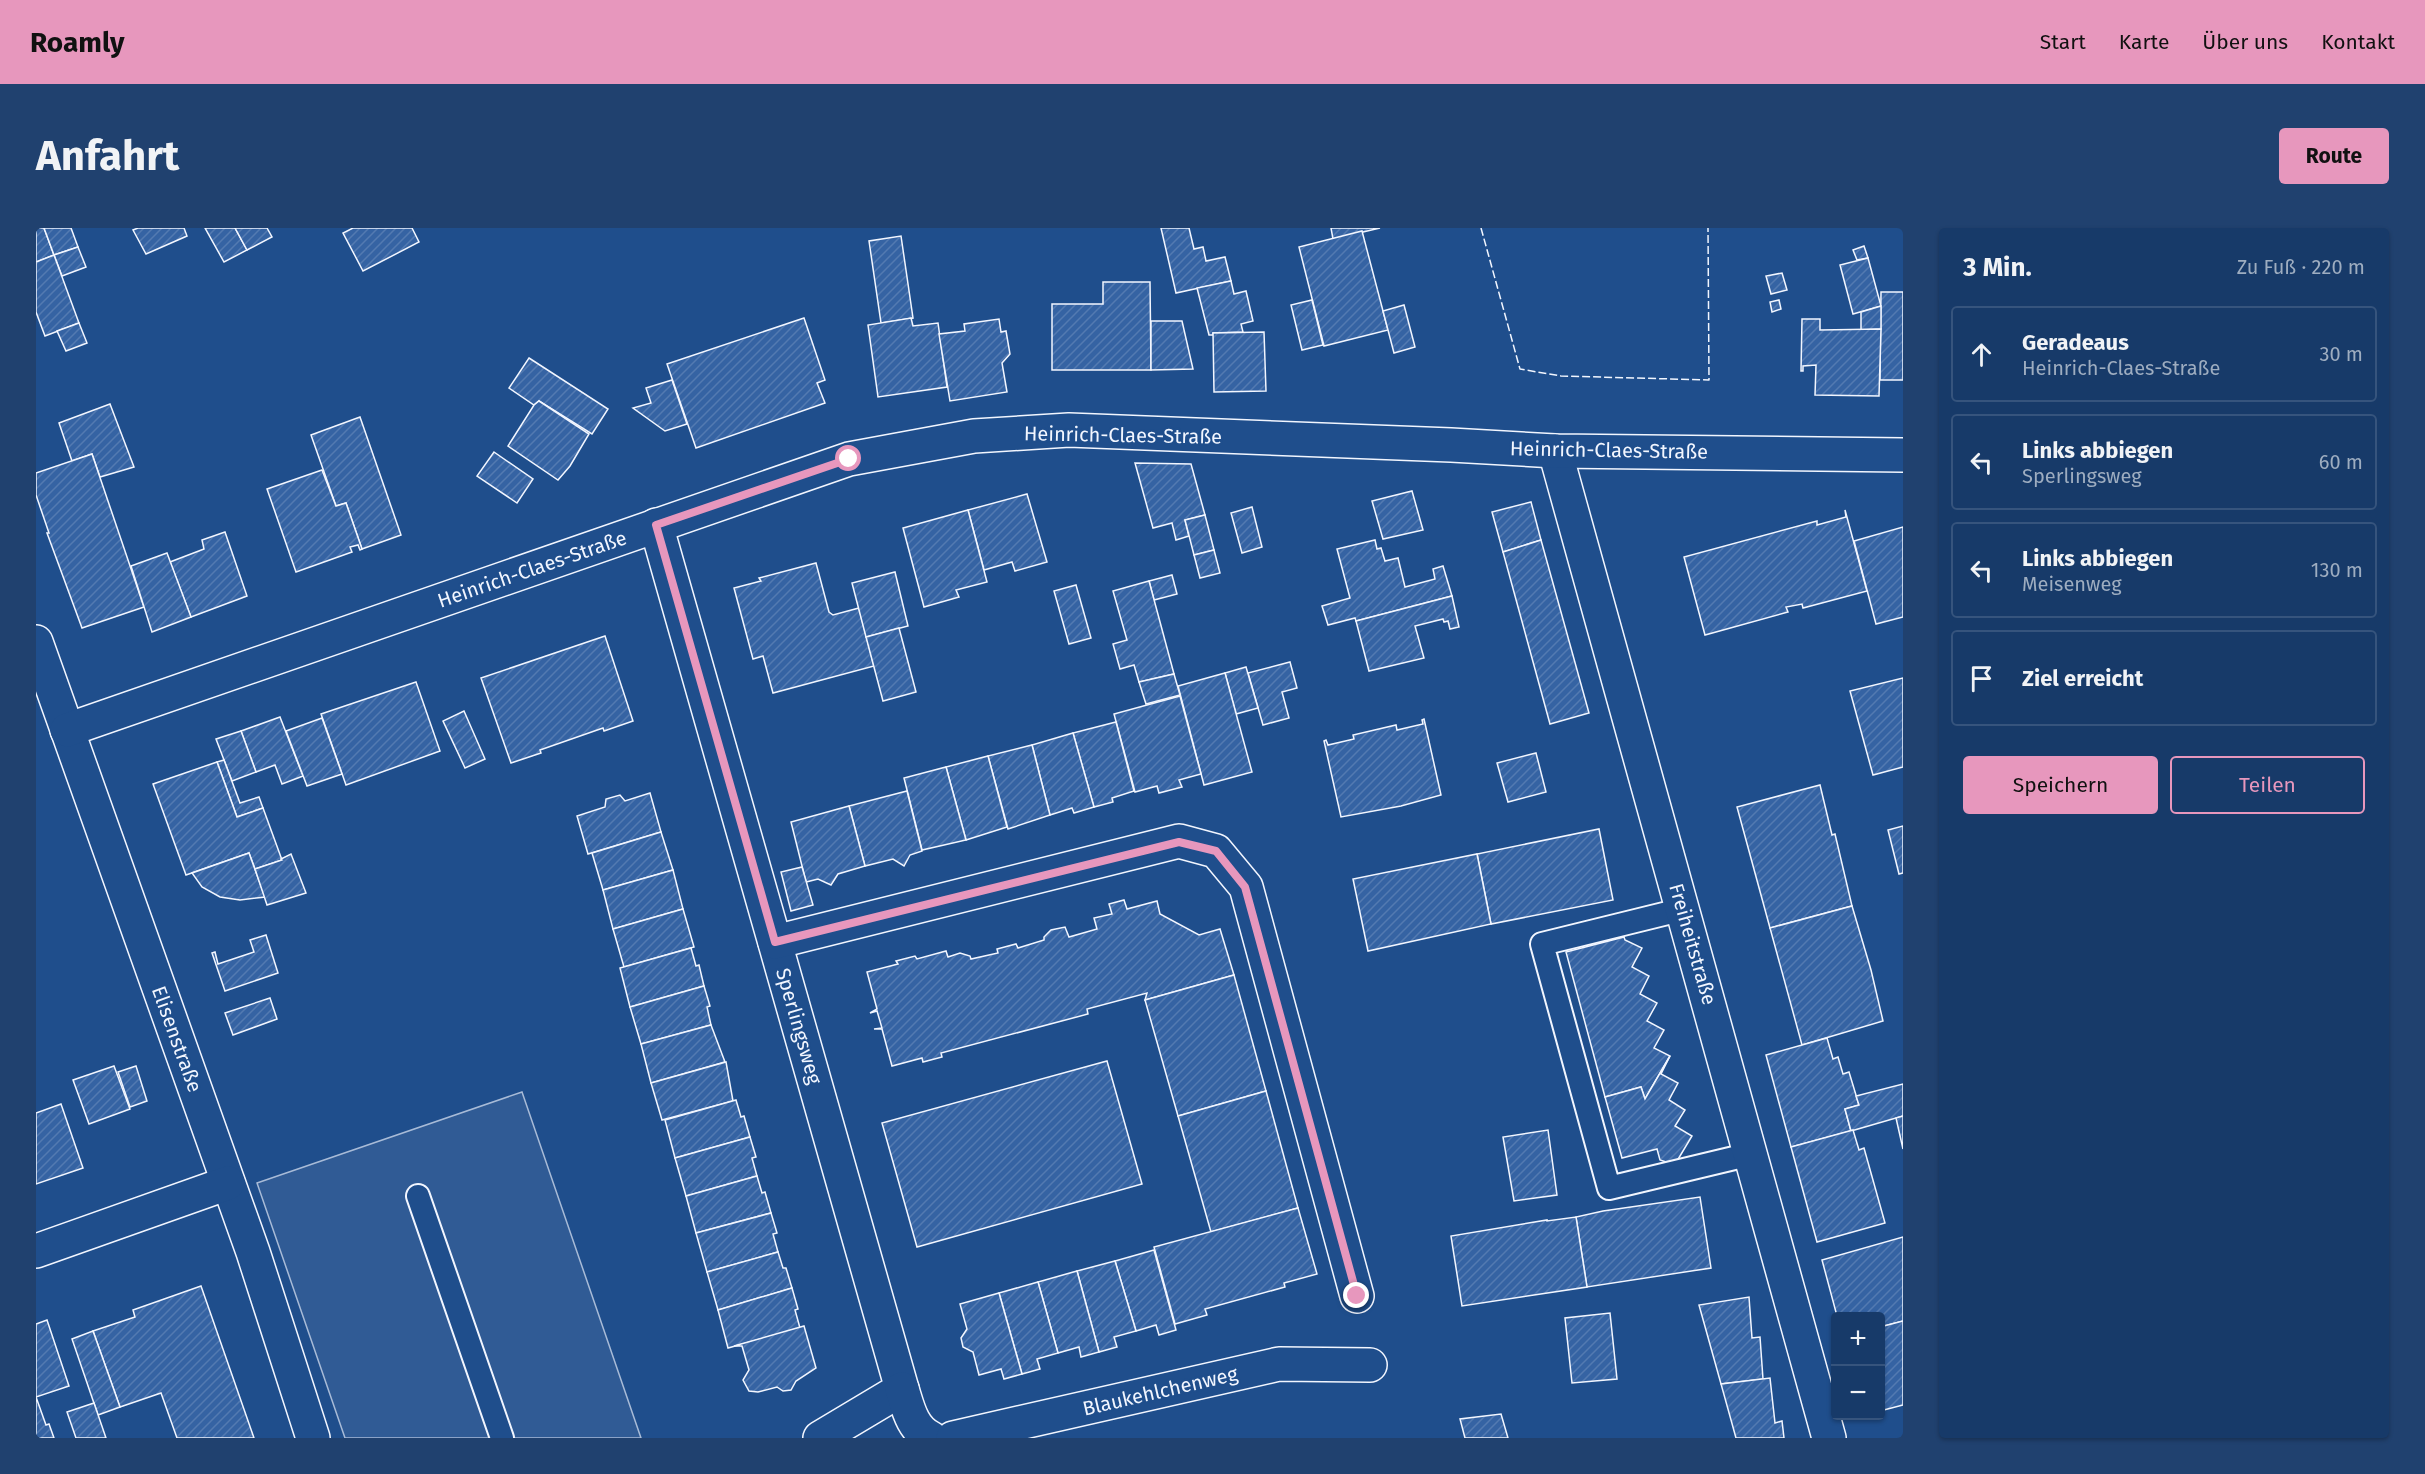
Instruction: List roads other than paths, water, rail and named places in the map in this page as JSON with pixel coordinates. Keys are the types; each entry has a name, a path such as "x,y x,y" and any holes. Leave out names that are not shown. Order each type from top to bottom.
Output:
{"street":[{"name":"Heinrich-Claes-Straße","path":"67,730 849,459 974,436 1070,430 1556,451 1903,455"},
{"name":"Freiheitstraße","path":"1556,451 1829,1438"},
{"name":"Sperlingsweg","path":"656,525 910,1416 935,1437"},
{"name":"Elisenstraße","path":"36,642 256,1262 313,1438"},
{"path":"775,942 1179,842 1216,851 1245,887 1357,1296"},
{"path":"36,1251 228,1183"},
{"name":"Blaukehlchenweg","path":"935,1437 1280,1364 1370,1365"},
{"path":"820,1438 902,1389"}],"lane":[{"path":"1684,909 1542,944 1588,1119 1609,1188 1751,1154"},
{"path":"418,1196 502,1438"}]}
